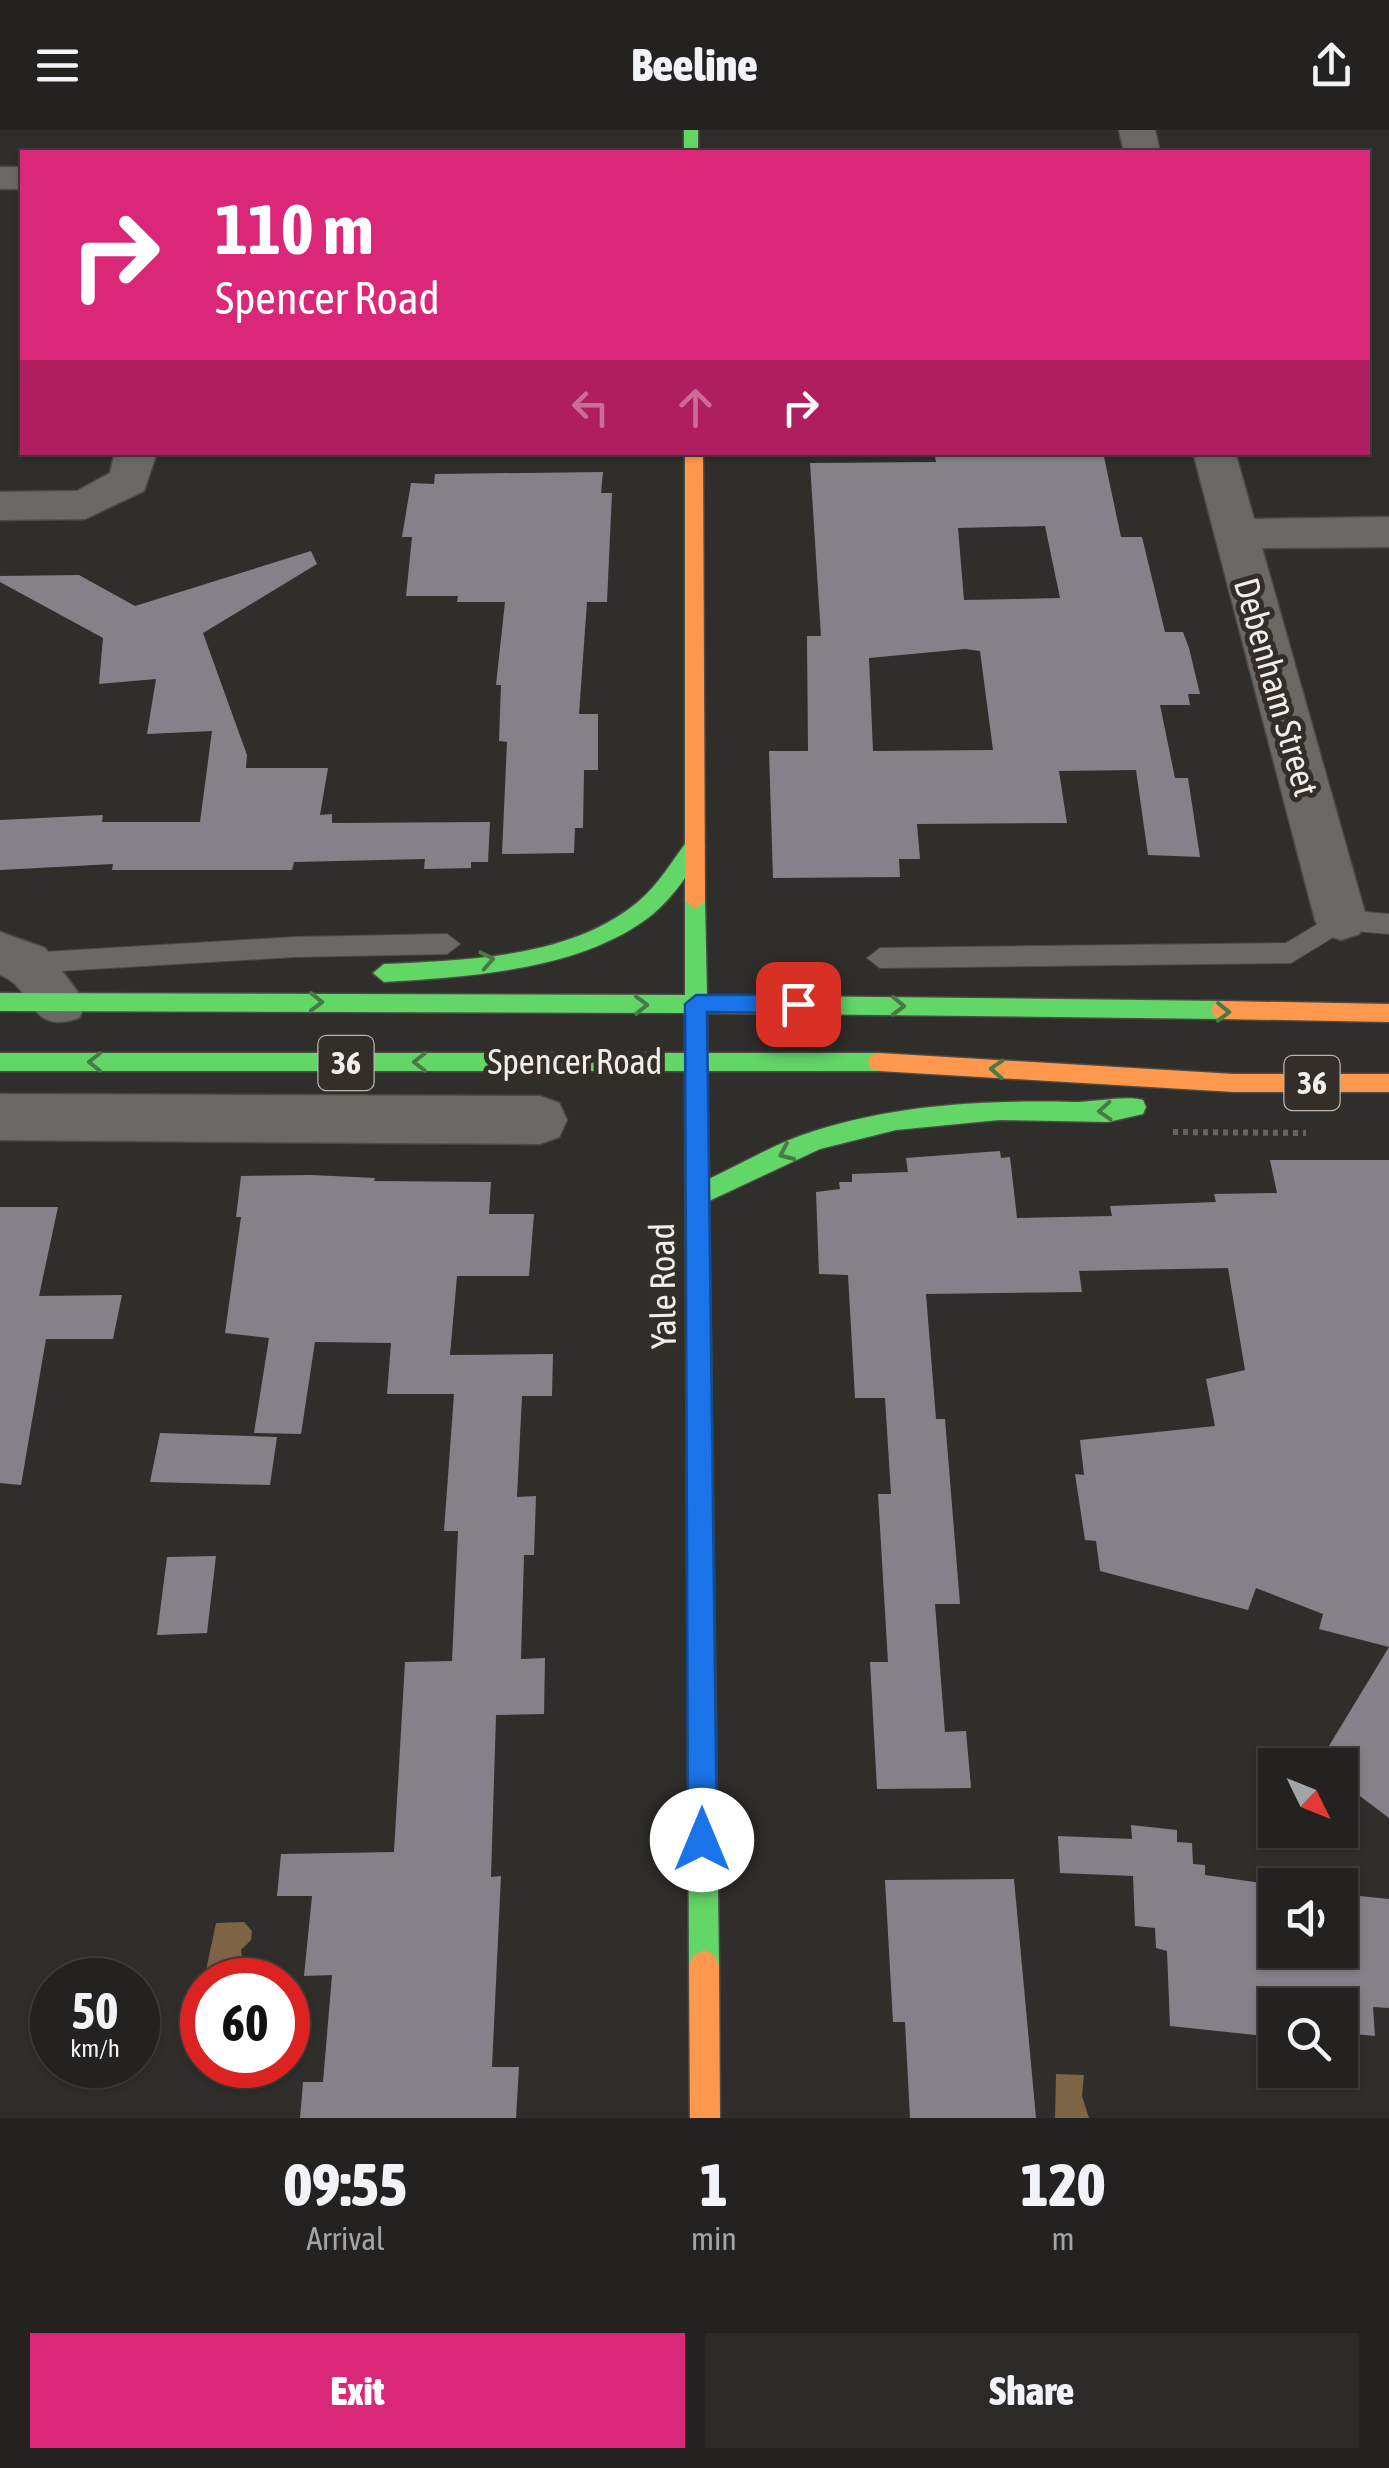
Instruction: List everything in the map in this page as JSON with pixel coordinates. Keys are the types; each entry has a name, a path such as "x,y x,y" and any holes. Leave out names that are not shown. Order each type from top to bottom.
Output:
{"main road":[{"name":"Yale Road","path":"694,455 693,1063 704,2118"},
{"path":"351,974 428,972 594,936 642,910 695,846"},
{"path":"183,1000 294,978"},
{"name":"Spencer Road","path":"60,1003 183,1000 1389,1013"},
{"name":"Spencer Road","path":"0,1062 693,1063 828,1059 1234,1083 1389,1082"},
{"path":"696,1196 816,1140 896,1120 999,1110 1108,1112 1234,1083"}],"street":[{"path":"0,506 85,505 129,480 135,455"},
{"name":"Debenham Street","path":"1215,455 1233,534 1341,920"},
{"path":"1233,534 1389,532"},
{"name":"Spencer Road","path":"9,973 60,1003"},
{"name":"Spencer Road","path":"0,1117 540,1120"}],"lane":[{"path":"880,958 1291,953 1341,920 1389,924"},
{"name":"Spencer Road","path":"9,973 296,947 446,944"}],"shaded area":[{"path":"244,1922 252,1931 251,1940 241,1950 242,1958 209,1958 216,1923"},
{"path":"1056,2074 1084,2075 1082,2096 1089,2118 1055,2118"}],"building":[{"path":"946,455 1104,455 1121,537 1142,537 1165,632 1183,632 1189,648 1200,694 1188,694 1190,705 1160,705 1175,778 1188,778 1200,857 1148,855 1136,770 1059,771 1067,823 917,824 920,859 899,859 900,877 773,878 769,751 808,751 807,636 821,636 810,463 936,462 935,456","holes":["1045,526 1060,598 964,600 958,528","980,651 993,750 873,751 869,658"]},
{"path":"603,472 601,493 612,493 607,602 587,602 579,714 598,714 598,770 584,770 583,828 575,828 574,853 502,854 507,742 499,741 501,685 496,685 505,602 457,602 458,596 406,596 412,537 402,537 411,483 434,484 435,474"},
{"path":"311,551 317,564 203,633 247,755 246,768 328,768 320,815 332,814 332,823 490,822 488,862 471,862 471,868 424,869 425,859 294,862 292,870 112,870 113,864 0,870 0,820 103,815 102,822 200,822 212,731 147,734 156,679 99,684 103,638 0,582 0,576 79,575 135,606"},
{"path":"1000,1151 1001,1158 1010,1157 1017,1218 1112,1216 1110,1206 1216,1202 1214,1194 1277,1193 1270,1160 1389,1160 1389,1647 1319,1629 1323,1614 1256,1588 1248,1610 1100,1571 1096,1541 1085,1540 1075,1474 1084,1475 1080,1440 1215,1426 1206,1379 1245,1370 1228,1268 1079,1271 1082,1292 926,1294 936,1419 945,1419 960,1604 935,1604 945,1732 966,1731 971,1788 877,1789 870,1662 888,1662 878,1494 891,1494 885,1398 855,1398 848,1275 819,1274 816,1192 840,1189 839,1182 852,1182 852,1174 908,1172 906,1158"},
{"path":"241,1176 491,1182 489,1214 534,1214 529,1276 457,1276 450,1355 553,1354 552,1396 522,1396 517,1497 536,1496 534,1555 524,1555 521,1659 545,1658 544,1714 496,1715 491,1877 501,1876 492,2067 519,2067 516,2118 300,2118 302,2088 310,2088 310,2082 323,2082 332,1975 310,1976 310,1958 306,1958 312,1896 277,1896 281,1854 394,1852 405,1662 452,1661 458,1531 444,1531 454,1394 387,1394 391,1343 315,1342 301,1434 254,1433 269,1338 225,1333 241,1217 236,1217"},
{"path":"0,1207 58,1207 39,1296 122,1295 113,1339 46,1339 21,1485 0,1483"},
{"path":"160,1433 277,1437 270,1485 150,1482"},
{"path":"216,1556 207,1633 157,1635 167,1557"},
{"path":"1389,1647 1389,1818 1358,1795 1358,1748 1328,1748"},
{"path":"1131,1825 1177,1830 1177,1842 1192,1843 1193,1864 1205,1865 1205,1875 1258,1883 1258,1968 1358,1968 1358,1896 1389,1899 1389,2008 1373,2007 1375,2036 1358,2034 1358,1988 1258,1988 1258,2035 1170,2026 1167,1951 1156,1948 1155,1928 1135,1926 1133,1876 1060,1873 1058,1836 1132,1839"},
{"path":"1014,1879 1036,2118 910,2118 905,2022 893,2022 885,1880"}],"traffic: fast":[{"path":"691,130 691,150"},
{"path":"384,973 483,965 582,942 640,912 663,890 695,846"},
{"path":"695,901 704,1965"},
{"path":"0,1002 798,1004 1222,1010"},
{"path":"0,1062 879,1062"},
{"path":"696,1196 816,1140 896,1120 999,1110 1108,1112 1135,1107"}],"traffic: slow":[{"path":"694,455 695,901"},
{"path":"1222,1010 1389,1013"},
{"path":"879,1062 1234,1083 1389,1083"},
{"path":"704,1965 705,2118"}],"route":[{"path":"702,1840 700,1330 693,1063 696,1004 798,1004"}]}
